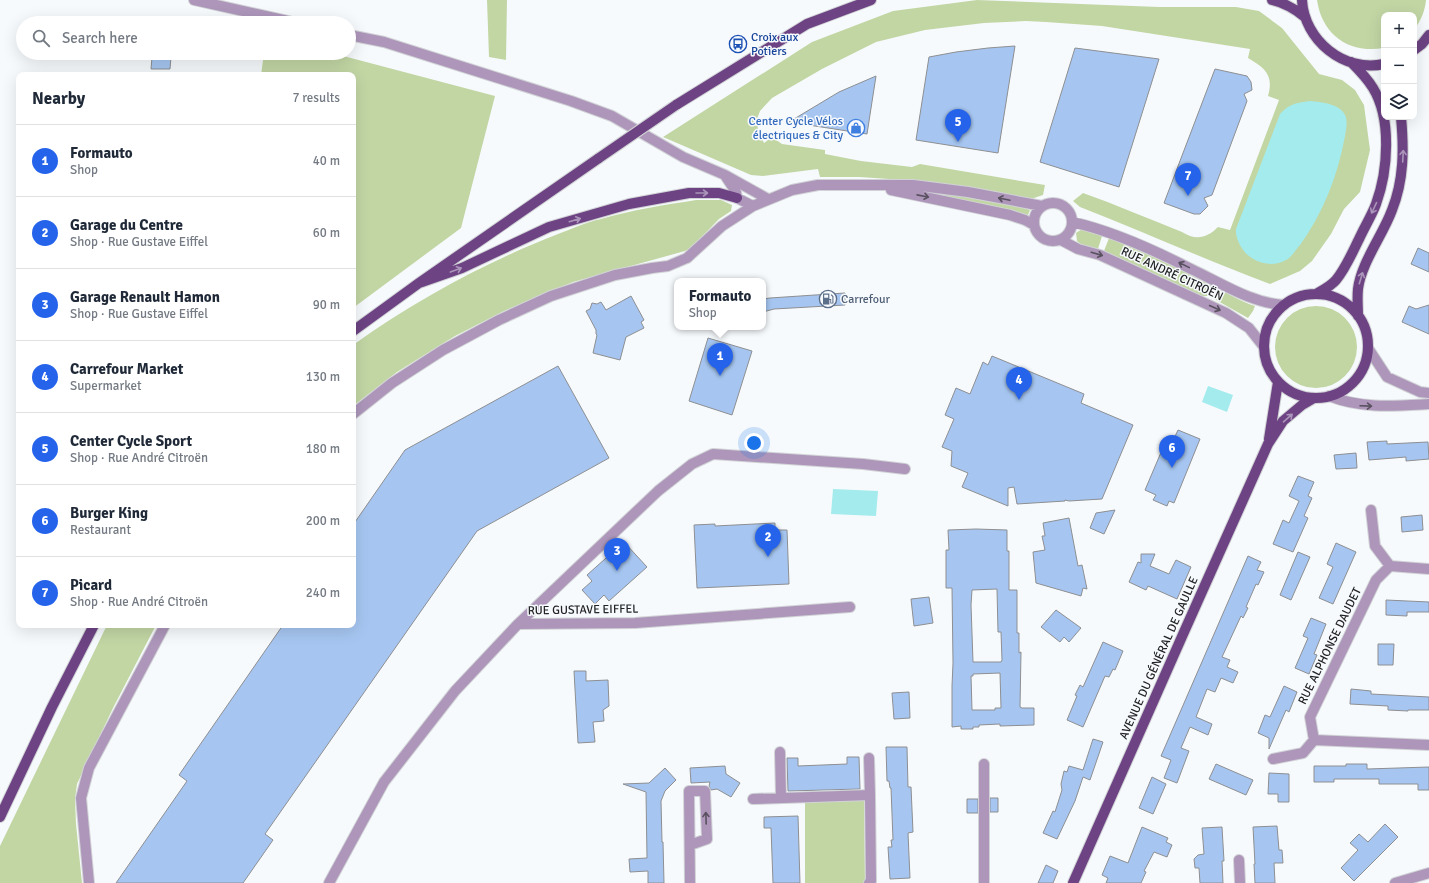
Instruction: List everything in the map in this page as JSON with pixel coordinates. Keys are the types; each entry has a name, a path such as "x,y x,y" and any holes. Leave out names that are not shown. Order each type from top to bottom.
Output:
{"main road":[{"path":"356,329 419,283 676,105 807,24 871,0"},
{"path":"1272,0 1279,1 1305,17"},
{"path":"1302,0 1305,17 1312,32 1322,45 1336,56 1351,62 1365,65 1381,64"},
{"path":"1422,45 1429,35"},
{"path":"1316,294 1336,280 1351,256 1376,205 1385,171 1387,157 1385,126 1381,107 1374,89 1364,75 1351,62"},
{"path":"1358,316 1358,288 1362,273 1392,211 1400,185 1404,142 1401,120"},
{"path":"419,283 462,268 549,227 629,204 689,193 719,193 737,198"},
{"path":"1316,294 1340,300 1350,307 1358,316 1366,332 1368,348 1366,359 1356,379 1348,386 1329,396 1314,398 1301,396 1278,382 1270,372 1264,346 1265,335 1269,323 1284,305 1294,299 1316,294"},
{"name":"AVENUE DU GÉNÉRAL DE GAULLE","path":"1268,444 1278,382"},
{"name":"AVENUE DU GÉNÉRAL DE GAULLE","path":"1073,883 1268,444 1283,421 1302,405 1314,398"},
{"path":"0,817 52,707 92,628"}],"street":[{"path":"194,0 266,16"},
{"path":"356,37 391,45 571,101 612,116 683,157 725,175 768,199"},
{"path":"725,175 736,192 737,198 753,206"},
{"path":"356,412 392,383 443,350 499,320 551,296 615,275 668,266 686,258 722,226 753,206 792,190 818,185 913,185 968,192 1042,206 1052,203 1064,206 1071,216 1072,222 1070,232 1061,240 1045,240 1036,231 1034,226 1035,214 1042,206"},
{"path":"871,186 1010,215 1025,220 1034,226"},
{"name":"RUE ANDRÉ CITROËN","path":"1072,222 1107,232 1174,260 1242,294 1260,301 1284,305"},
{"name":"RUE ANDRÉ CITROËN","path":"1061,240 1078,250 1100,255 1226,313 1249,328 1264,346"},
{"path":"1368,348 1387,377 1420,392 1429,393"},
{"path":"1329,396 1341,401 1360,405 1397,406 1429,404"},
{"path":"518,624 658,491 692,464 713,454 863,464 905,469"},
{"path":"1371,510 1375,546 1390,566 1429,569"},
{"name":"RUE ALPHONSE DAUDET","path":"1314,740 1310,717 1376,580 1390,566"},
{"name":"RUE GUSTAVE EIFFEL","path":"329,883 384,782 455,691 518,624 635,623 850,607"},
{"path":"89,883 81,798 89,768 163,628"},
{"path":"1273,759 1302,753 1314,740 1429,745"},
{"path":"780,752 781,797"},
{"path":"869,758 870,883"},
{"path":"984,764 984,883"},
{"path":"690,846 707,839 705,791 689,791 690,883"},
{"path":"753,799 870,795"},
{"path":"1239,860 1240,883"},
{"path":"1395,883 1429,873"}],"green space":[{"path":"487,0 507,0 506,60 489,57"},
{"path":"977,0 1159,7 1236,7 1259,11 1282,28 1319,74 1342,80 1355,90 1364,105 1370,150 1360,192 1344,209 1331,234 1312,261 1300,271 1270,284 1080,207 1073,201 1083,193 1121,207 1192,237 1205,236 1210,234 1218,227 1230,230 1279,100 1268,96 1270,89 1269,77 1259,65 1248,58 1250,49 1102,26 1026,21 984,23 925,30 876,42 822,69 772,98 760,111 757,119 758,130 764,143 772,137 782,144 825,150 825,154 861,161 912,167 920,164 1045,185 1043,195 1031,199 934,182 859,177 820,177 818,169 763,176 751,175 663,137 812,42 893,11"},
{"path":"1317,0 1426,0 1425,8 1417,26 1417,12 1381,12 1381,48 1359,48 1349,45 1331,32 1320,12"},
{"path":"356,59 495,96 461,228 356,306 356,72 261,72 263,60"},
{"path":"928,191 992,200 1030,210 1028,215 1026,215 994,206 927,193"},
{"path":"696,200 721,200 732,205 731,211 719,219 691,248 685,251 573,282 504,311 455,336 397,372 356,404 356,343 377,328 452,283 531,245 595,220"},
{"path":"1082,229 1102,236 1098,249 1089,248 1077,241 1076,233"},
{"path":"1109,238 1184,271 1237,299 1255,306 1253,311 1248,318 1209,296 1196,296 1104,251"},
{"path":"1316,306 1332,309 1345,318 1354,331 1357,347 1354,363 1345,376 1332,385 1316,388 1300,385 1287,376 1278,363 1275,347 1278,331 1287,318 1300,309"},
{"path":"106,628 154,628 113,708 77,784 75,799 76,824 82,883 0,883 0,846"},
{"path":"864,797 865,883 805,883 805,798"}],"water":[{"path":"1310,101 1335,106 1343,111 1345,115 1346,128 1342,151 1334,179 1316,220 1300,245 1290,257 1277,263 1262,263 1246,254 1238,240 1236,229 1280,114 1293,104"},
{"path":"1208,386 1233,395 1227,412 1202,402"},
{"path":"833,489 878,491 876,516 831,514"}],"building":[{"path":"1015,46 998,153 916,140 929,57 956,52"},
{"path":"1075,48 1159,59 1119,187 1040,162"},
{"path":"152,60 171,60 170,69 151,69"},
{"path":"1215,69 1247,76 1251,82 1252,90 1244,94 1247,101 1212,195 1204,198 1208,206 1200,214 1194,214 1164,203"},
{"path":"876,76 867,134 789,122 839,92"},
{"path":"1418,248 1429,253 1429,272 1411,264"},
{"path":"845,293 845,305 774,309 766,311 766,299"},
{"path":"631,296 644,320 641,322 644,328 626,337 620,360 593,353 597,335 586,311 590,309 592,303 597,304 601,302 606,310"},
{"path":"1429,305 1429,334 1402,322 1409,306 1416,309"},
{"path":"708,338 752,351 732,415 689,401"},
{"path":"992,356 1084,394 1081,403 1133,425 1102,499 1017,504 1014,487 1008,488 1008,506 962,487 968,473 951,466 952,451 942,447 954,419 945,415 956,388 970,394 983,362 988,365"},
{"path":"558,366 609,458 477,531 265,834 273,840 243,883 116,883 187,781 179,775 281,628 356,628 356,521 405,450"},
{"path":"1178,430 1200,439 1174,503 1169,501 1167,506 1153,500 1156,495 1145,490 1165,443 1171,445"},
{"path":"1387,441 1387,444 1428,442 1429,459 1406,461 1406,457 1369,460 1367,442"},
{"path":"1356,453 1357,468 1336,469 1334,455"},
{"path":"1298,476 1314,482 1308,496 1312,498 1304,516 1308,518 1293,552 1273,544 1283,520 1289,523 1299,501 1289,496"},
{"path":"1115,510 1104,534 1090,528 1096,513"},
{"path":"1422,515 1423,530 1402,532 1401,517"},
{"path":"1069,518 1078,566 1082,565 1087,589 1083,588 1081,596 1036,583 1033,552 1045,550 1042,536 1045,536 1043,523"},
{"path":"775,523 775,530 787,530 789,584 697,588 694,525 715,524 715,526"},
{"path":"948,530 1007,530 1007,551 1009,551 1009,590 1017,590 1017,633 1019,633 1019,653 1021,652 1020,707 1034,708 1034,725 979,725 979,727 973,727 973,729 961,729 961,726 952,727 952,588 946,588 946,550 949,550","holes":["997,589 998,632 1001,632 1002,660 1001,662 973,662 971,605 972,590","1000,673 1001,708 995,708 995,710 972,710 971,676 973,676 973,674"]},
{"path":"624,542 647,567 609,601 604,595 595,604 582,590 592,581 587,575"},
{"path":"1336,543 1356,552 1333,604 1319,598 1333,567 1327,564"},
{"path":"1298,552 1310,557 1291,600 1280,595"},
{"path":"1141,554 1155,554 1150,566 1169,574 1176,560 1191,567 1177,599 1148,586 1146,590 1129,582 1138,562 1141,563"},
{"path":"1248,556 1261,562 1257,570 1264,572 1258,585 1256,584 1246,607 1248,608 1243,618 1241,616 1222,657 1230,660 1227,667 1238,672 1233,683 1221,678 1215,692 1207,689 1196,717 1212,724 1208,735 1190,727 1181,748 1189,751 1177,783 1164,778 1171,760 1161,756"},
{"path":"929,597 933,623 914,626 911,599"},
{"path":"1386,600 1429,602 1429,612 1407,612 1407,616 1386,615"},
{"path":"1056,610 1081,628 1069,642 1064,637 1060,642 1041,627"},
{"path":"1311,618 1326,624 1314,654 1317,655 1309,674 1295,668 1308,638 1303,636"},
{"path":"1103,642 1123,651 1115,670 1113,669 1109,677 1105,676 1083,727 1067,720 1077,696 1075,695 1080,685 1083,687"},
{"path":"1378,644 1394,644 1393,665 1378,665"},
{"path":"574,671 586,671 586,681 608,680 609,706 603,710 604,721 593,722 595,742 578,743"},
{"path":"1284,686 1297,692 1289,712 1286,710 1269,749 1269,738 1258,733 1265,715 1270,717"},
{"path":"1351,689 1371,691 1371,694 1429,697 1429,710 1388,710 1388,706 1350,704"},
{"path":"909,692 910,718 894,719 892,693"},
{"path":"1093,739 1103,742 1090,780 1083,777 1075,801 1057,839 1043,833 1053,811 1055,812 1062,790 1061,784 1064,771 1067,772 1069,766 1083,770"},
{"path":"886,747 907,747 908,787 911,787 913,832 908,833 910,878 890,879 888,847 892,847 891,840 893,840 891,788 889,781 887,781"},
{"path":"847,757 859,757 860,789 788,791 787,758 798,758 798,766 847,764"},
{"path":"1216,764 1253,780 1246,795 1209,779"},
{"path":"1346,764 1367,764 1367,769 1429,767 1429,790 1418,790 1418,784 1379,784 1379,779 1334,779 1334,782 1314,782 1314,766 1346,766"},
{"path":"725,766 726,774 740,783 731,797 717,789 711,790 709,786 710,782 691,783 690,768"},
{"path":"665,768 676,780 665,791 661,801 664,883 648,883 648,871 630,872 629,859 647,858 646,792 623,784 649,783"},
{"path":"1269,773 1289,774 1289,802 1278,802 1278,794 1268,794"},
{"path":"1152,777 1166,784 1153,814 1139,808"},
{"path":"990,798 998,798 998,812 990,812"},
{"path":"967,799 978,799 978,813 967,813"},
{"path":"798,816 800,883 773,883 771,828 764,828 764,817"},
{"path":"1385,824 1398,837 1354,881 1341,868 1358,850 1350,843 1359,834 1368,842"},
{"path":"1277,826 1279,850 1282,850 1283,863 1274,863 1275,883 1255,883 1253,827"},
{"path":"1142,827 1168,838 1166,842 1172,845 1167,857 1154,852 1144,871 1146,872 1141,883 1106,883 1108,878 1102,875 1110,856 1128,863"},
{"path":"1222,827 1224,861 1222,861 1223,883 1200,883 1199,868 1195,868 1194,859 1198,855 1204,854 1202,828"},
{"path":"1046,865 1058,871 1053,883 1038,883"}],"place":[{"name":"Croix aux Potiers","path":"738,44"},
{"name":"Center Cycle Vélos électriques & City","path":"856,128"},
{"name":"Center Cycle Sport","path":"958,142"},
{"name":"Picard","path":"1188,196"},
{"name":"Carrefour","path":"828,299"},
{"name":"Formauto","path":"720,376"},
{"name":"Carrefour Market","path":"1019,400"},
{"name":"Burger King","path":"1172,468"},
{"name":"Garage du Centre","path":"768,557"},
{"name":"Garage Renault Hamon","path":"617,571"}]}
